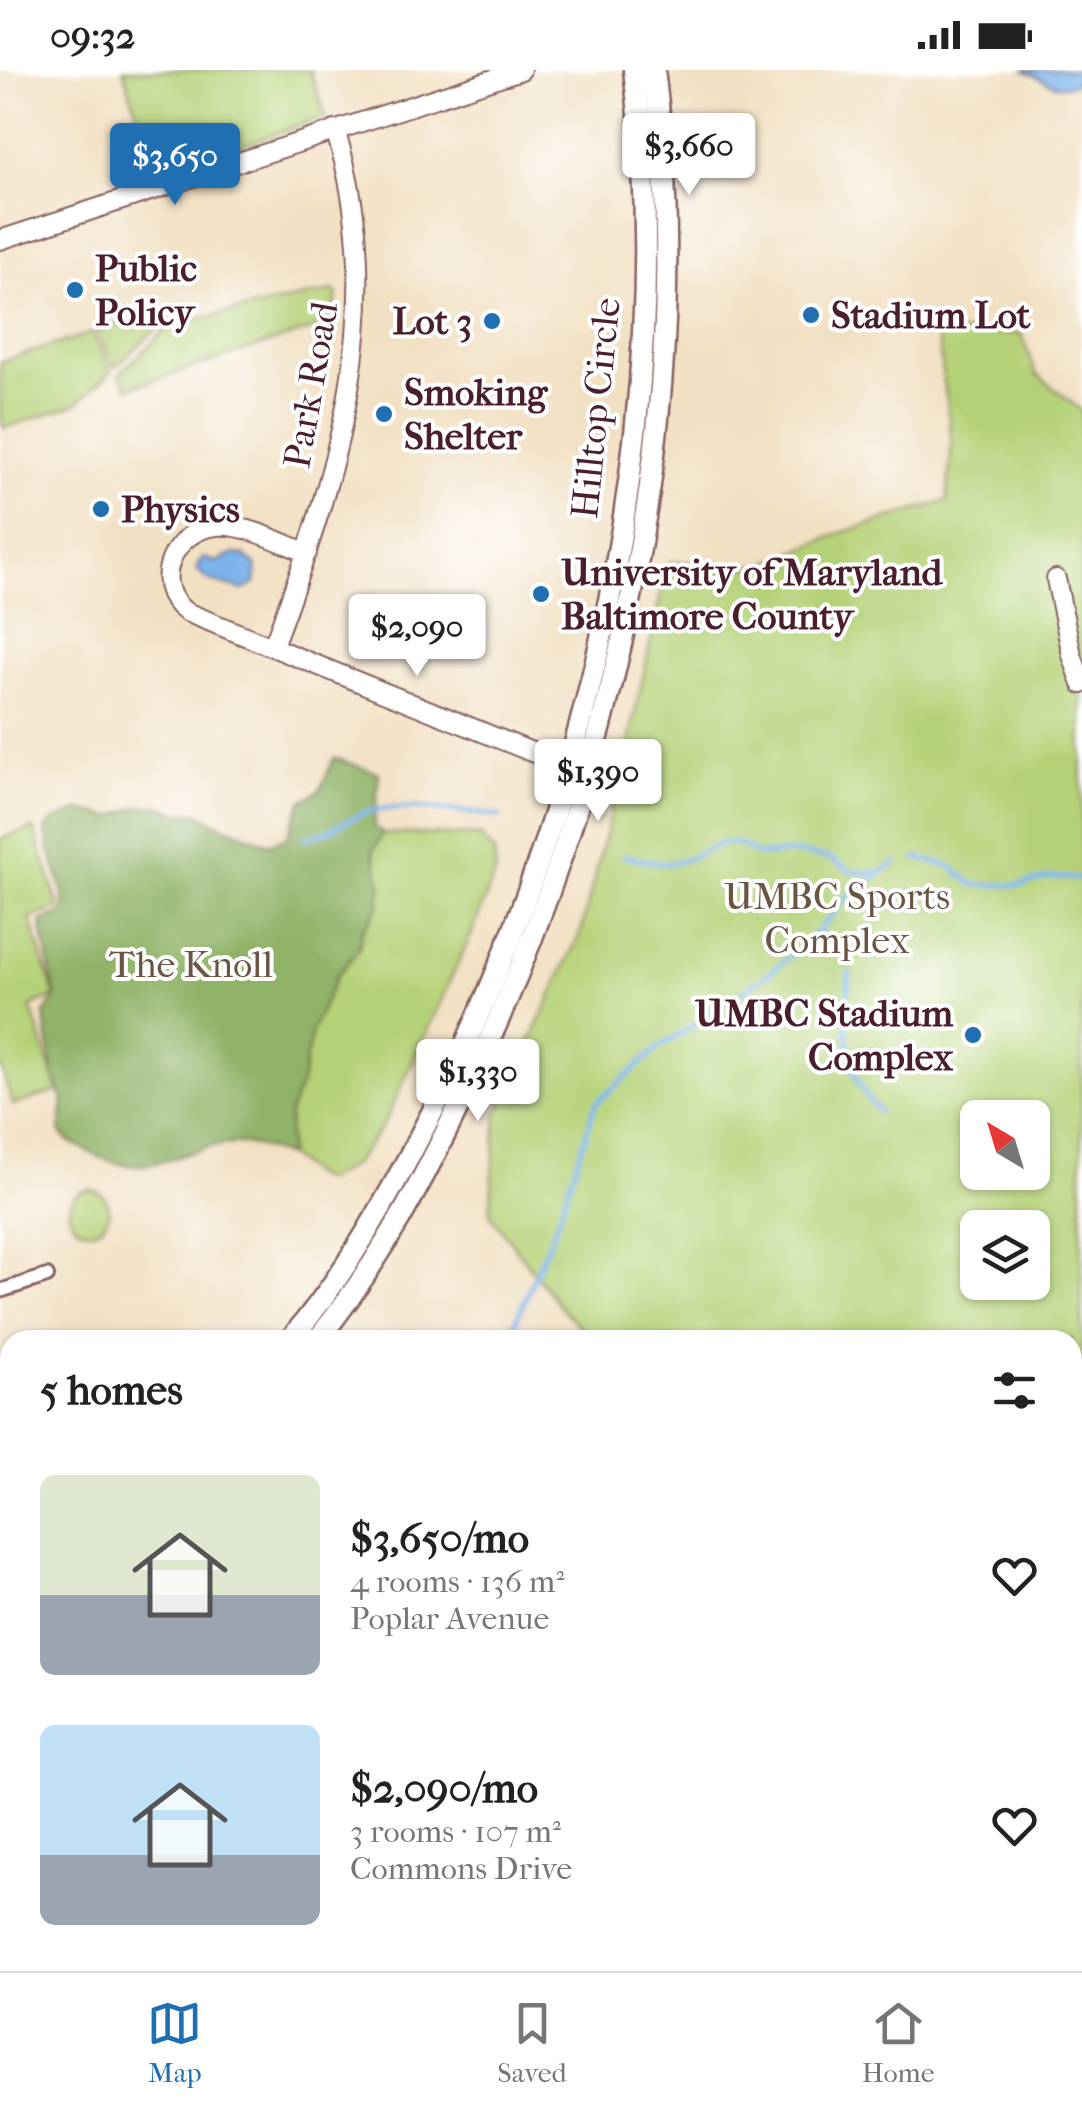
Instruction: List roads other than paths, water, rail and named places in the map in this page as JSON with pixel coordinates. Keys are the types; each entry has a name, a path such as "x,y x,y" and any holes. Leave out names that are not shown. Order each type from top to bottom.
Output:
{"street":[{"path":"0,240 521,70"},
{"name":"Hilltop Circle","path":"299,1330 349,1265 448,1084 579,768 638,403 646,223 642,124 634,70"},
{"name":"Hilltop Circle","path":"325,1330 366,1276 396,1226 478,1066 535,935 633,580 657,405 664,307 662,122 654,70"},
{"name":"Park Road","path":"273,646 307,553 344,419 361,285 358,238 346,167 335,130"},
{"path":"307,553 260,535 212,526 195,532 172,556 166,580 171,596 186,612 579,768"},
{"path":"1056,579 1082,684"},
{"path":"0,1291 48,1276"}],"water":[{"path":"1023,70 1082,70 1082,80 1065,86 1051,84"},
{"path":"233,554 244,555 257,566 255,584 244,590 207,580 198,571 203,558 216,562"}],"waterway":[{"path":"305,838 364,813 393,808 500,816"},
{"path":"624,856 665,864 720,844 737,843 758,855 797,853 829,858 852,872 878,872"},
{"path":"916,858 950,866 974,885 1020,885 1051,877 1082,879"},
{"path":"512,1330 557,1222 596,1103 662,1045 780,965 819,930 853,891 896,863"},
{"path":"818,932 847,955"},
{"path":"849,972 847,1028 852,1064 867,1097 879,1111"}],"place":[{"name":"Public Policy","path":"75,290"},
{"name":"Stadium Lot","path":"811,315"},
{"name":"Lot 3","path":"492,321"},
{"name":"Smoking Shelter","path":"384,414"},
{"name":"Physics","path":"101,509"},
{"name":"University of Maryland Baltimore County","path":"541,594"},
{"name":"UMBC Stadium Complex","path":"973,1035"}],"park label":[{"name":"UMBC Sports Complex","path":"837,918"},
{"name":"The Knoll","path":"191,964"}]}
